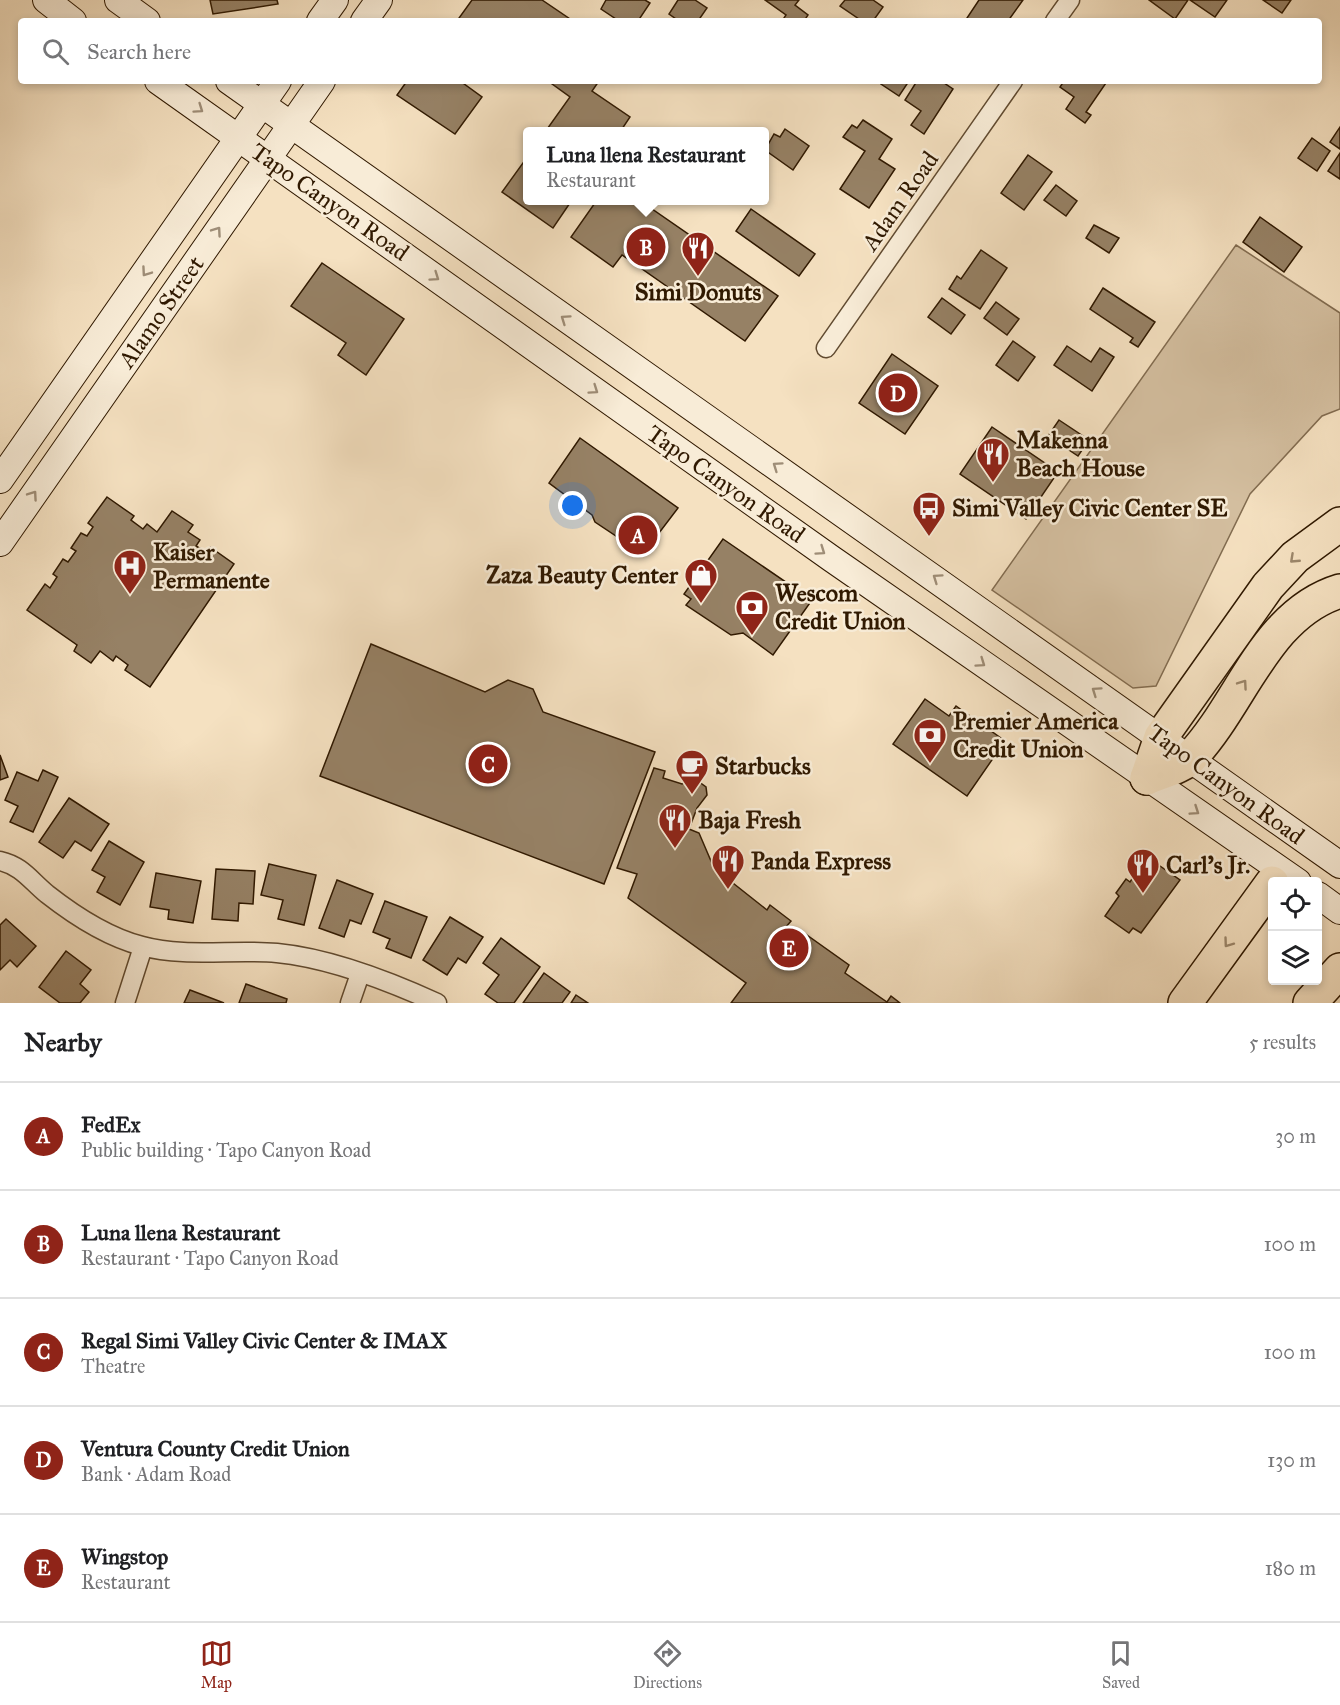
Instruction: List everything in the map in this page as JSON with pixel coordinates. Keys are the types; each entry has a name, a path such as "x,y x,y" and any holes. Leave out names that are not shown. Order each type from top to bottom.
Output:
{"highway":[{"path":"1147,778 1161,736 1268,586 1295,557 1340,524"},
{"path":"1147,778 1191,758 1276,636 1297,613 1323,596 1340,591"},
{"path":"1185,1003 1268,896"},
{"path":"1296,1003 1328,966"},
{"path":"1310,1003 1328,966"}],"main road":[{"path":"46,0 69,18"},
{"path":"118,0 143,18"},
{"path":"322,18 335,0"},
{"path":"366,18 379,0"},
{"name":"Tapo Canyon Road","path":"162,84 822,552 1147,778 1278,877"},
{"name":"Tapo Canyon Road","path":"232,84 1161,736 1340,865"},
{"name":"Alamo Street","path":"0,480 276,84"},
{"name":"Alamo Street","path":"0,543 320,84"},
{"path":"1322,898 1340,911"}],"street":[{"path":"1057,18 1070,0"},
{"name":"Adam Road","path":"826,348 1011,84"},
{"path":"0,861 19,867 46,893 81,919 110,935 142,946 187,953 280,954 318,961 437,1003"},
{"path":"125,1003 142,946"},
{"path":"350,1003 360,974"}],"shaded area":[{"path":"1236,245 1340,313 1340,409 1322,416 1250,494 1156,686 1133,688 992,590"}],"building":[{"path":"210,0 277,0 278,4 213,14"},
{"path":"472,0 542,0 569,18 459,18"},
{"path":"606,0 645,0 650,3 640,18 614,18 601,9"},
{"path":"678,0 695,0 707,8 700,18 675,18 669,14"},
{"path":"765,0 799,0 795,5 808,15 806,18 784,18 786,15"},
{"path":"845,0 873,0 883,7 875,18 858,18 840,6"},
{"path":"979,0 1023,0 1010,18 967,18"},
{"path":"1149,0 1188,0 1174,18"},
{"path":"1190,0 1227,0 1215,17"},
{"path":"1263,0 1291,0 1282,13"},
{"path":"405,84 464,84 482,97 455,134 397,95"},
{"path":"552,84 597,84 592,91 630,117 623,127 549,127 570,97"},
{"path":"881,84 907,84 899,96"},
{"path":"915,84 946,84 953,89 924,134 911,125 921,111 905,100"},
{"path":"1062,84 1105,84 1086,112 1091,115 1085,123 1066,109 1074,97 1060,87"},
{"path":"863,120 892,139 879,159 895,169 869,208 840,189 865,151 843,137 852,125 857,128"},
{"path":"1340,127 1340,149 1330,142"},
{"path":"785,129 809,146 793,170 769,153 769,143 774,134 780,137"},
{"path":"1312,138 1330,151 1317,171 1298,158"},
{"path":"1340,153 1340,179 1328,171"},
{"path":"1028,155 1052,172 1024,210 1001,193"},
{"path":"523,163 523,205 569,205 553,228 502,192"},
{"path":"1056,185 1077,201 1066,216 1044,200"},
{"path":"593,205 646,205 778,296 745,341 622,255 613,267 571,237"},
{"path":"751,209 815,254 799,276 736,231"},
{"path":"1260,217 1302,247 1284,272 1243,242"},
{"path":"1094,225 1119,238 1109,253 1086,238"},
{"path":"981,250 1007,268 980,309 949,289 957,276 961,279"},
{"path":"322,263 404,319 366,375 338,355 346,343 291,306"},
{"path":"1103,288 1155,322 1138,347 1130,342 1133,338 1090,309"},
{"path":"942,298 965,315 951,334 928,317"},
{"path":"996,302 1019,319 1007,335 984,318"},
{"path":"1013,341 1035,357 1018,381 996,365"},
{"path":"1067,346 1091,362 1100,348 1114,357 1092,391 1054,365"},
{"path":"892,354 938,386 905,434 859,403"},
{"path":"1059,420 1089,440 1078,456 1048,436"},
{"path":"992,427 1058,472 1026,519 960,474"},
{"path":"580,438 678,508 643,554 595,522 592,515 549,483"},
{"path":"107,497 134,516 131,520 143,529 147,524 157,532 172,511 193,525 188,532 200,540 196,546 206,552 210,547 234,564 150,687 125,670 128,665 116,656 113,661 100,651 91,663 74,651 77,645 27,610 45,584 50,588 57,577 53,574 63,559 68,562 76,551 71,548 81,533 87,536 93,527 88,523"},
{"path":"723,539 812,600 773,655 743,633 731,635 686,605 691,599 684,594"},
{"path":"371,644 485,692 508,680 533,689 543,712 655,752 604,884 320,776"},
{"path":"925,699 949,716 956,706 1005,741 967,796 893,744"},
{"path":"0,755 8,777 0,780"},
{"path":"654,768 665,771 663,778 682,784 695,779 706,787 707,795 697,808 689,829 699,833 714,868 767,910 770,905 791,921 785,928 800,938 804,933 849,965 845,973 887,1002 891,996 900,1003 731,1003 746,983 628,898 637,874 617,868"},
{"path":"43,770 58,777 33,832 10,822 18,806 5,800 17,772 38,781"},
{"path":"69,798 109,824 91,851 75,841 63,858 39,842"},
{"path":"109,841 144,862 120,905 97,892 105,877 92,870"},
{"name":"Carl's Jr.","path":"1147,857 1180,880 1141,933 1133,928 1129,933 1105,916 1119,896 1116,893 1126,879 1130,882"},
{"path":"269,864 316,875 304,925 278,919 283,900 261,895"},
{"path":"216,869 255,871 253,904 239,903 238,921 212,919"},
{"path":"156,873 201,881 193,923 168,919 169,910 150,907"},
{"path":"337,880 373,894 361,924 350,920 344,937 319,928"},
{"path":"385,901 427,917 411,958 386,948 390,939 373,932"},
{"path":"450,917 483,937 466,963 458,958 447,975 423,960"},
{"path":"6,919 36,946 17,967 10,960 0,970 0,925"},
{"path":"501,938 540,967 514,1003 498,1003 485,994 499,975 483,963"},
{"path":"66,951 91,970 80,984 89,992 80,1003 60,1003 39,987"},
{"path":"544,973 570,992 562,1003 523,1003"},
{"path":"246,984 287,999 286,1003 239,1003"},
{"path":"190,990 224,1003 184,1003"},
{"path":"576,995 588,1003 571,1003"}],"place":[{"name":"Luna llena Restaurant","path":"646,247"},
{"name":"Simi Donuts","path":"698,277"},
{"name":"Ventura County Credit Union","path":"898,393"},
{"name":"Makenna Beach House","path":"993,483"},
{"name":"FedEx","path":"638,535"},
{"name":"Simi Valley Civic Center SE","path":"929,537"},
{"name":"Kaiser Permanente","path":"130,595"},
{"name":"Zaza Beauty Center","path":"701,604"},
{"name":"Wescom Credit Union","path":"752,636"},
{"name":"Regal Simi Valley Civic Center & IMAX","path":"488,764"},
{"name":"Premier America Credit Union","path":"930,764"},
{"name":"Starbucks","path":"692,795"},
{"name":"Baja Fresh","path":"675,849"},
{"name":"Panda Express","path":"728,890"},
{"name":"Carl's Jr.","path":"1143,894"},
{"name":"Wingstop","path":"789,948"}]}
